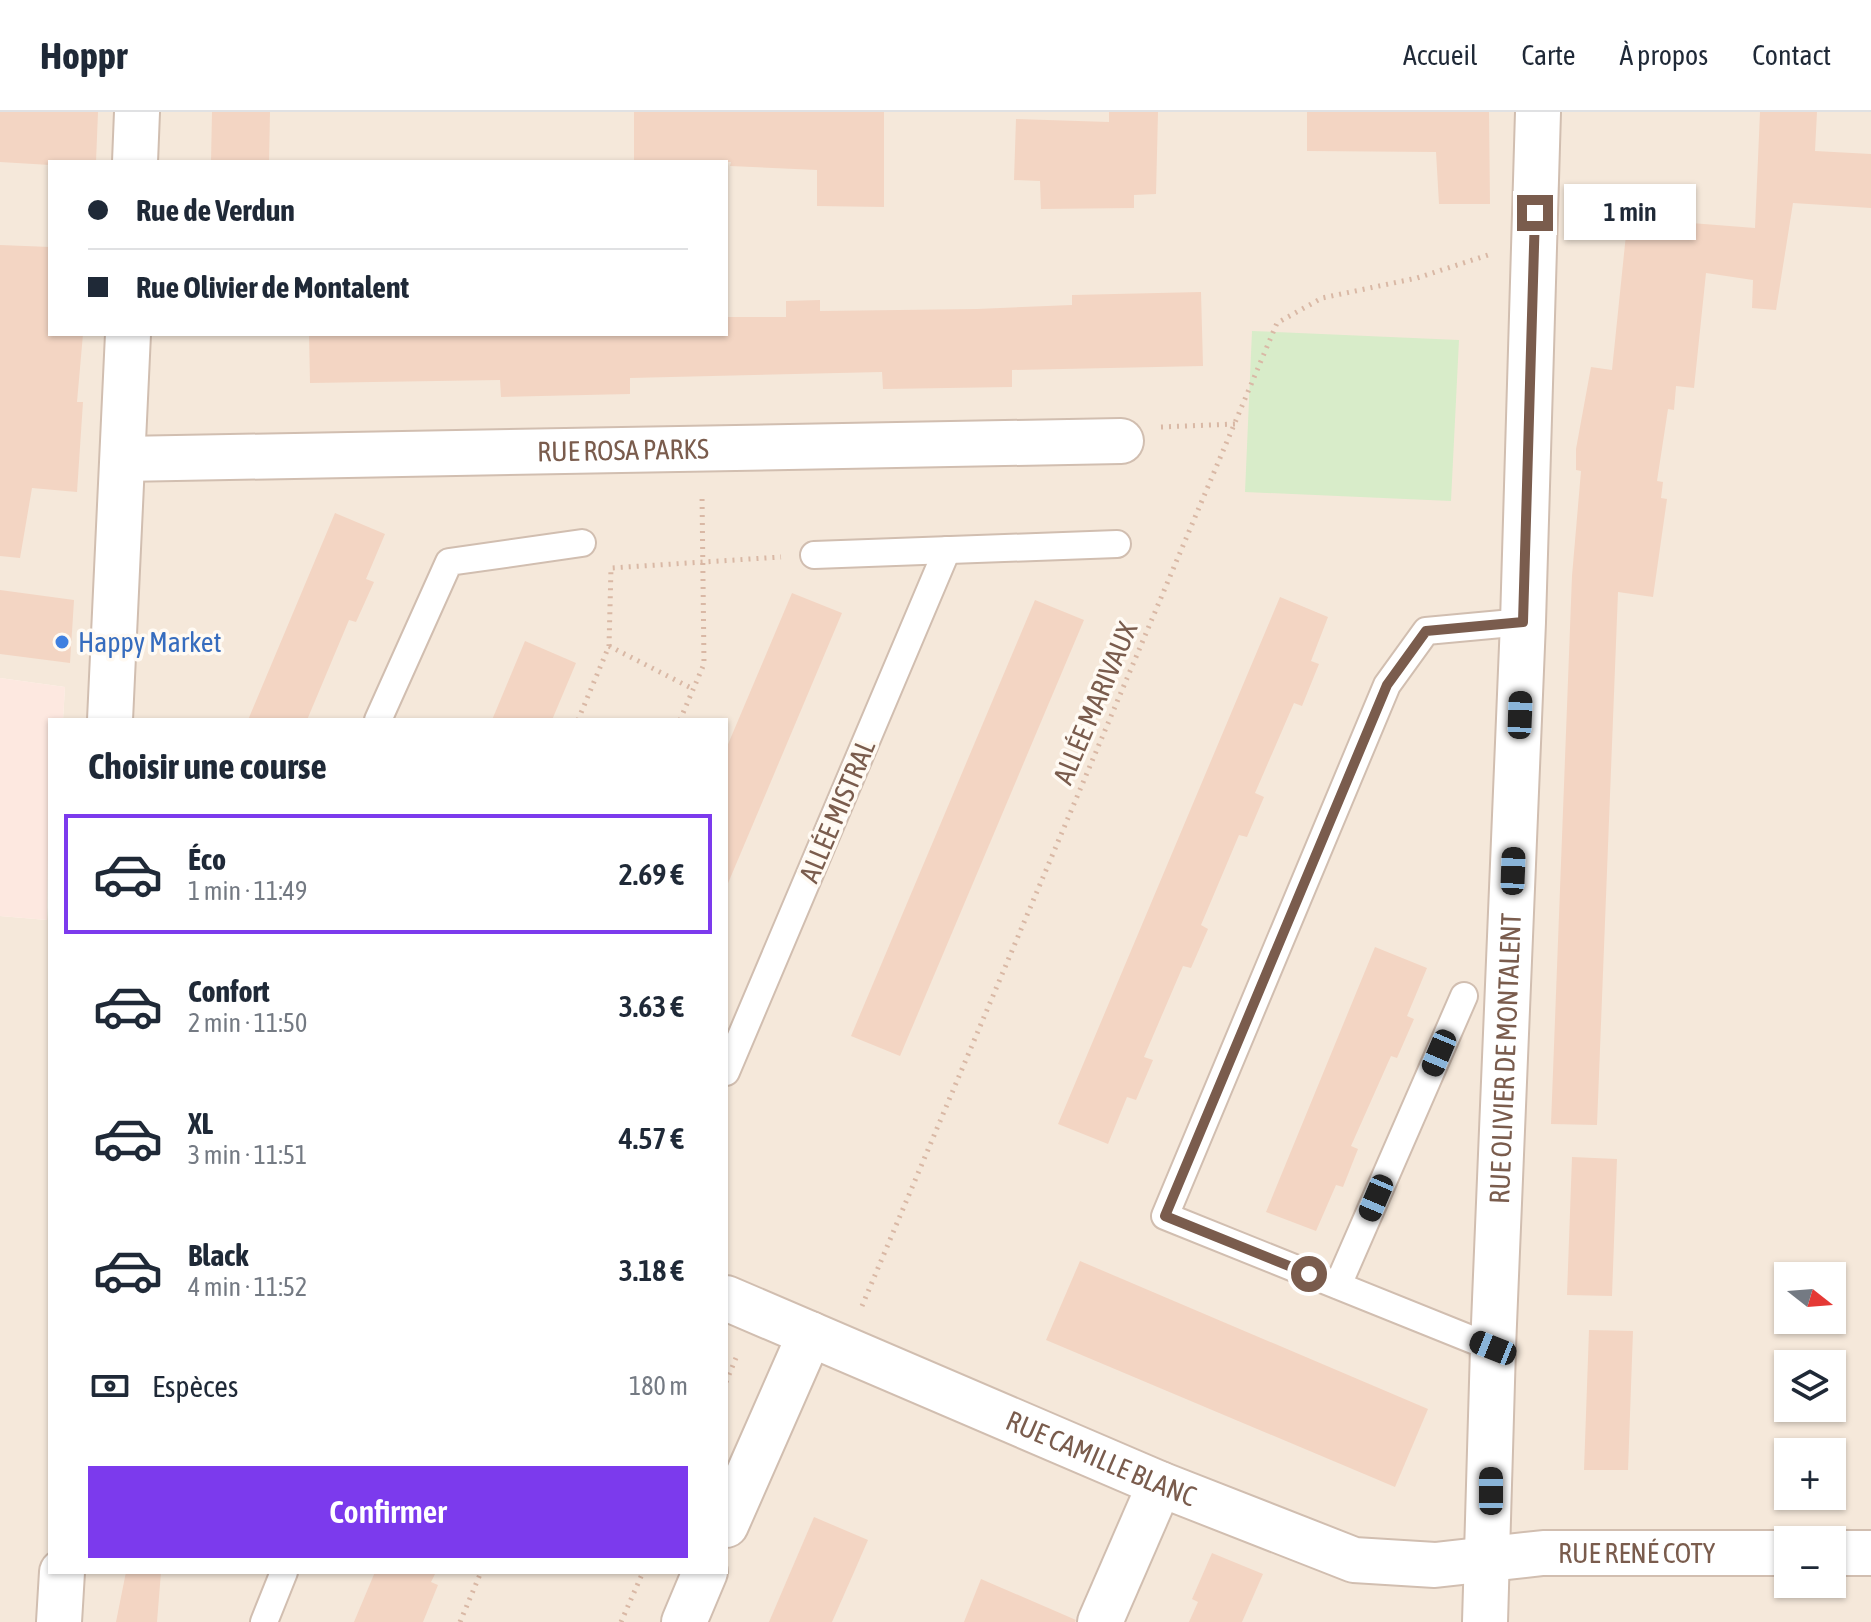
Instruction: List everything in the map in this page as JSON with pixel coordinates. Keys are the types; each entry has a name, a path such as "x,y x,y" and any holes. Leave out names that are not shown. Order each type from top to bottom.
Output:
{"street":[{"path":"135,160 137,112"},
{"name":"RUE OLIVIER DE MONTALENT","path":"1485,1622 1493,1348 1523,622 1538,112"},
{"path":"110,718 128,336"},
{"name":"RUE ROSA PARKS","path":"123,459 1121,441"},
{"name":"RUE CAMILLE BLANC","path":"728,1299 1160,1484 1354,1560 1435,1565 1488,1560"},
{"path":"728,1521 824,1340"},
{"path":"1100,1622 1160,1484"},
{"name":"RUE RENÉ COTY","path":"1488,1560 1543,1553 1774,1553"},
{"path":"1846,1553 1871,1553"},
{"path":"59,1622 62,1574"},
{"path":"684,1622 704,1574"}],"lane":[{"path":"379,718 449,562 582,543"},
{"path":"814,555 1117,544"},
{"name":"ALLÉE MISTRAL","path":"728,1064 947,550"},
{"path":"1493,1348 1165,1216 1387,685 1426,631 1523,622"},
{"path":"1338,1285 1464,996"},
{"path":"264,1622 283,1574"}],"path":[{"name":"ALLÉE MARIVAUX","path":"824,1340 857,1316 1277,323 1322,298 1417,278 1534,240"},
{"path":"1121,441 1166,425 1235,424"},
{"path":"681,718 704,664 705,561 700,449"},
{"path":"579,718 609,646 611,568 814,555"},
{"path":"609,646 693,689"},
{"path":"460,1622 480,1574"},
{"path":"621,1622 642,1574"}],"shaded area":[{"path":"0,112 1871,112 1871,1622 0,1622 0,916 47,920 48,907 48,1574 728,1574 728,718 63,718 65,687 0,678"},
{"path":"0,678 65,687 63,718 48,718 47,920 0,916"}],"green space":[{"path":"1252,331 1459,340 1451,501 1245,492"}],"building":[{"path":"0,112 98,112 96,160 48,160 48,165 0,162"},
{"path":"212,112 270,112 269,160 211,160"},
{"path":"634,112 884,112 884,207 817,206 817,170 730,166 728,160 634,160"},
{"path":"1109,112 1158,112 1156,194 1134,195 1134,208 1041,209 1040,181 1014,180 1016,119 1109,122"},
{"path":"1307,112 1489,112 1490,204 1439,204 1436,152 1307,151"},
{"path":"1760,112 1817,112 1815,151 1871,154 1871,208 1793,203 1776,310 1752,308 1753,280 1706,273 1694,388 1676,386 1674,410 1668,409 1657,481 1663,482 1661,498 1667,499 1653,597 1618,592 1597,1125 1551,1124 1572,576 1581,471 1576,470 1576,449 1591,367 1612,370 1627,225 1690,229 1691,223 1755,228"},
{"path":"0,245 48,247 48,336 83,336 77,402 83,402 77,492 32,488 20,558 0,556"},
{"path":"1201,292 1203,366 1012,370 1012,387 883,389 882,372 630,378 630,394 501,397 500,380 310,383 309,336 728,336 728,317 786,317 786,301 820,300 820,311 977,309 1072,305 1072,295"},
{"path":"335,513 385,534 366,579 374,582 356,622 349,620 308,718 249,718"},
{"path":"0,590 74,600 70,663 0,654"},
{"path":"792,593 842,613 728,883 728,744"},
{"path":"1280,597 1328,617 1311,661 1319,664 1302,706 1294,703 1255,793 1264,797 1247,837 1239,835 1201,925 1208,929 1191,968 1183,966 1144,1057 1153,1060 1136,1100 1127,1097 1108,1144 1058,1124"},
{"path":"1035,600 1084,620 900,1056 851,1036"},
{"path":"525,641 576,663 553,718 493,718"},
{"path":"1375,947 1427,968 1407,1016 1414,1019 1397,1058 1391,1056 1351,1146 1358,1149 1343,1187 1336,1185 1316,1231 1266,1212"},
{"path":"1572,1157 1617,1159 1612,1296 1567,1295"},
{"path":"1080,1261 1428,1409 1395,1487 1046,1340"},
{"path":"1589,1330 1633,1331 1628,1470 1584,1470"},
{"path":"814,1517 868,1540 832,1622 769,1622"},
{"path":"1212,1553 1263,1574 1242,1622 1189,1622 1198,1602 1192,1599"},
{"path":"126,1574 161,1574 157,1622 116,1622"},
{"path":"374,1574 435,1574 431,1582 438,1585 423,1622 354,1622"},
{"path":"981,1579 1076,1620 964,1622"}],"place":[{"name":"Happy Market","path":"62,642"}],"route":[{"path":"1309,1274 1165,1216 1387,685 1426,631 1523,622 1535,213"}]}
